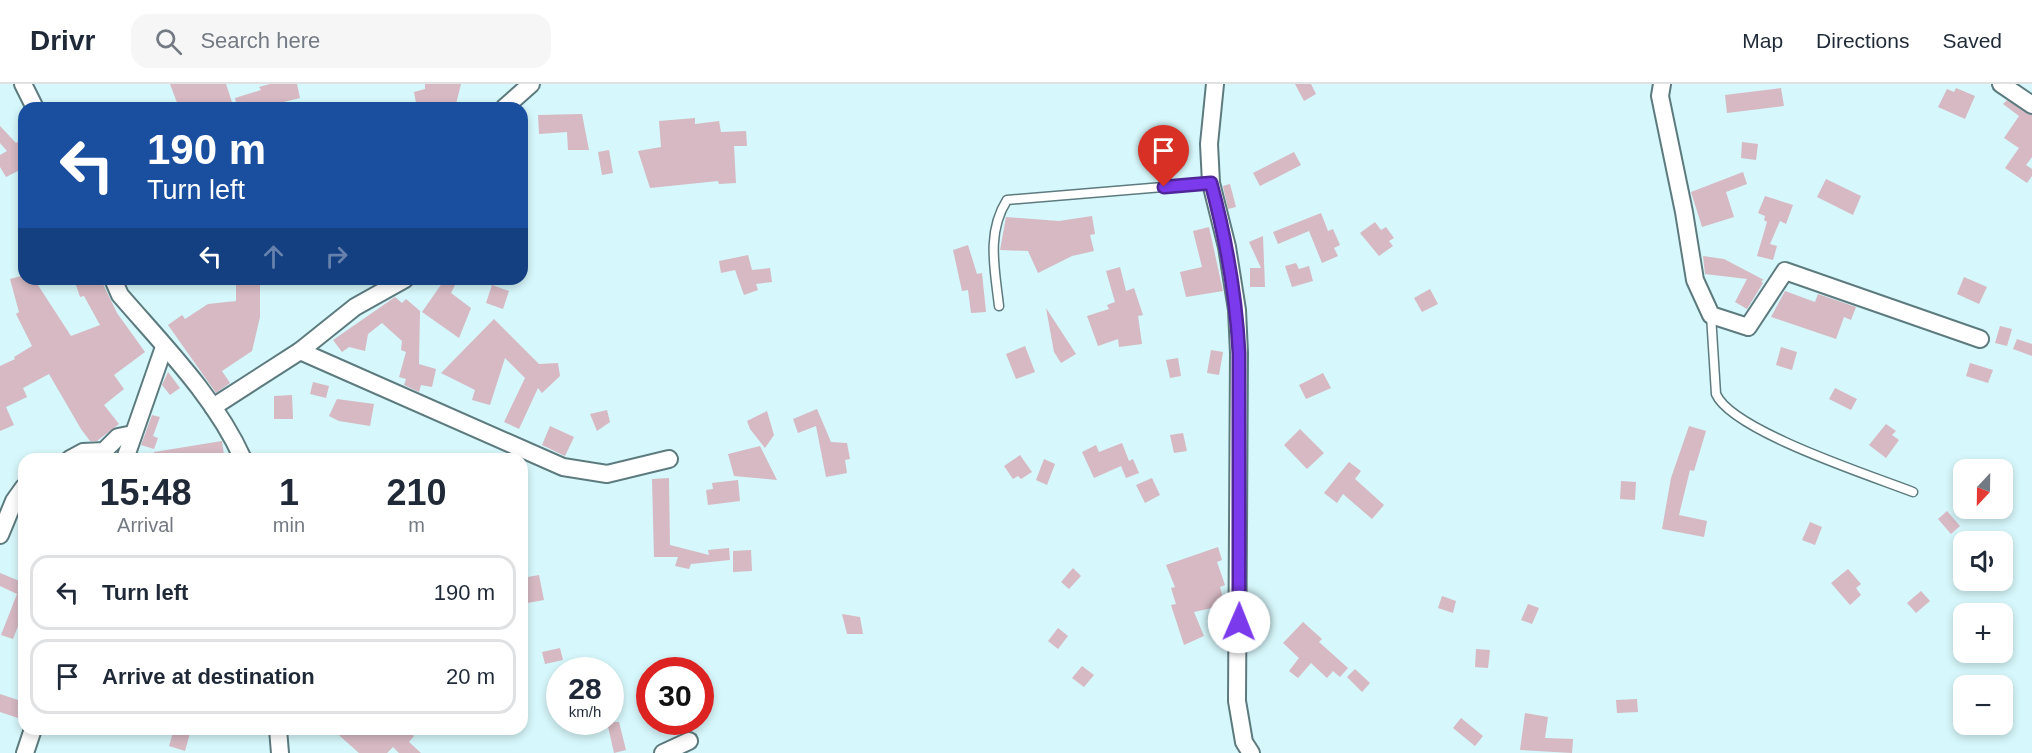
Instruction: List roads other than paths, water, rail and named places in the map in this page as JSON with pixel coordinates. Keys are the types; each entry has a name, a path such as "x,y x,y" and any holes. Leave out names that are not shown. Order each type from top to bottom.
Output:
{"street":[{"path":"23,84 32,102"},
{"path":"511,102 531,84"},
{"path":"1215,84 1209,144 1211,183 1227,247 1237,310 1239,602 1237,701 1244,742 1251,753"},
{"path":"1662,84 1660,96 1684,212 1695,280 1711,315 1749,327 1785,271 1980,339"},
{"path":"2001,84 2032,105"},
{"path":"116,285 120,295 213,406 240,453"},
{"path":"213,406 300,351 355,307 394,285"},
{"path":"127,453 164,347"},
{"path":"300,351 564,467 607,474 669,459"},
{"path":"80,453 104,451 118,436 133,434"},
{"path":"0,535 18,495"},
{"path":"25,753 31,735"},
{"path":"278,735 280,753"},
{"path":"663,753 690,741"}],"lane":[{"path":"999,306 993,245 997,215 1007,200 1211,183"},
{"path":"1711,315 1716,394 1719,402 1759,429 1913,492"}]}
